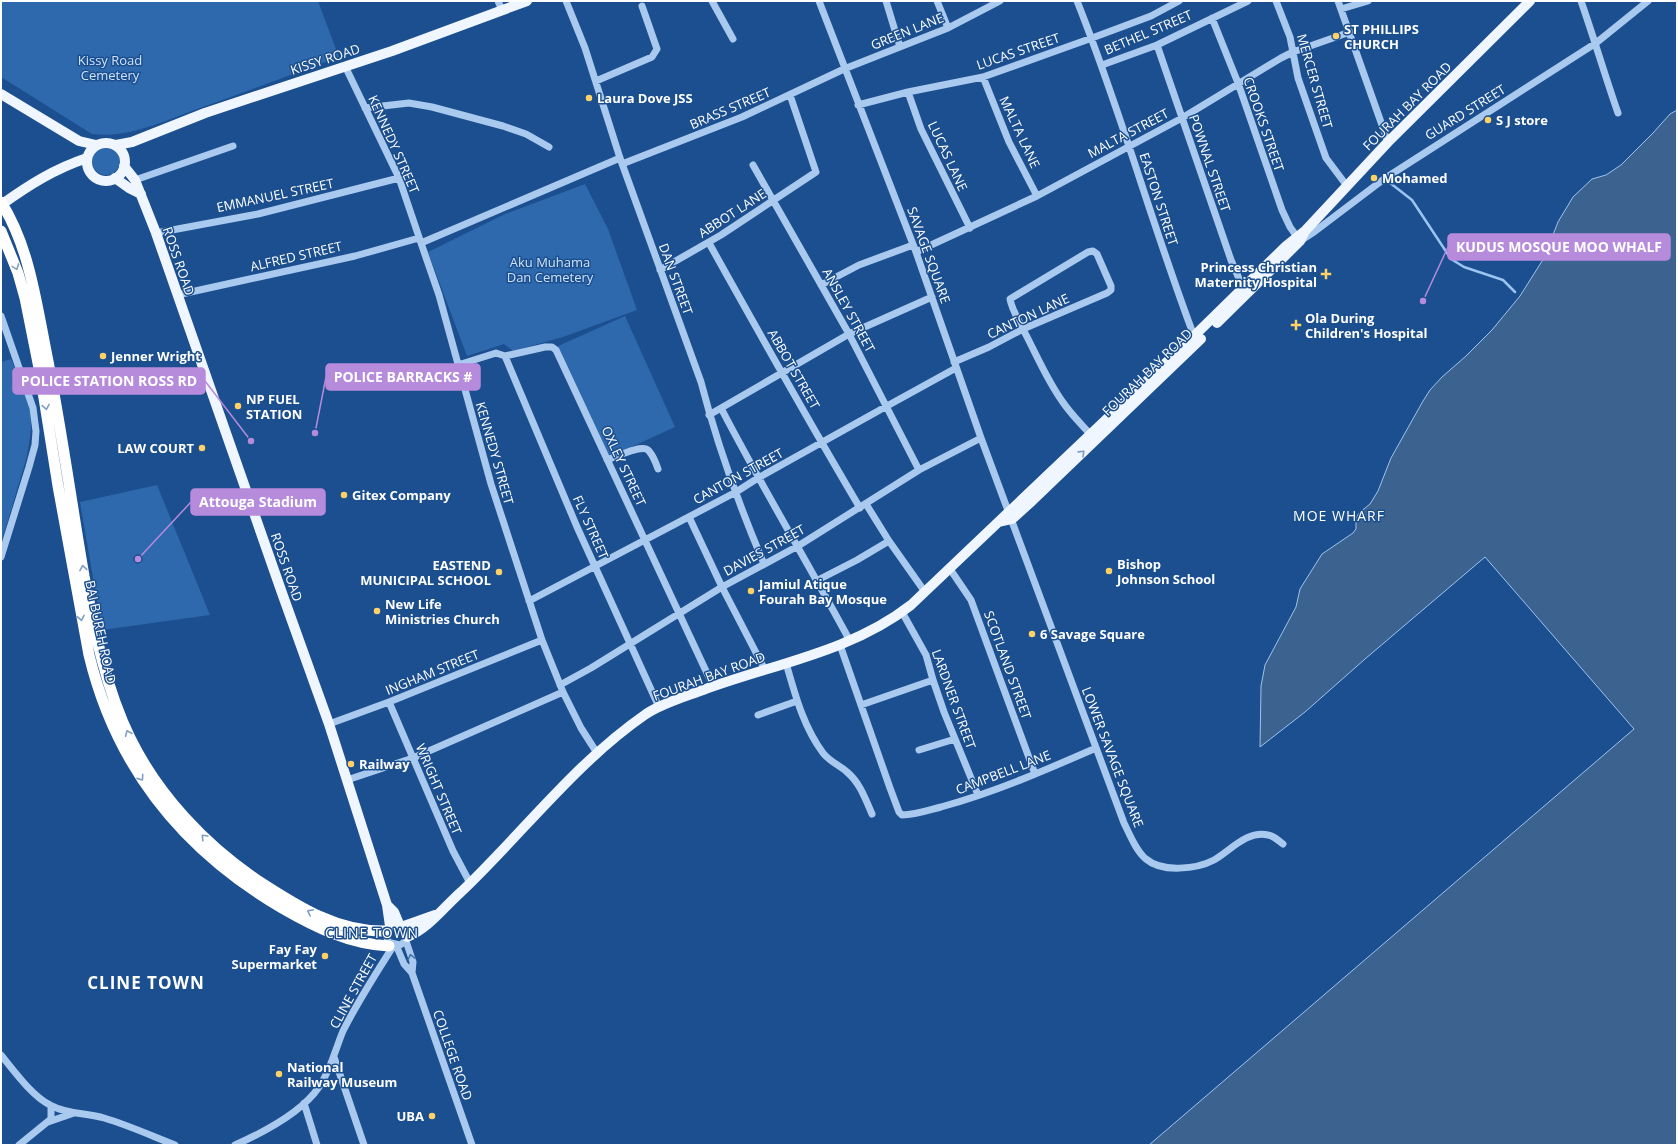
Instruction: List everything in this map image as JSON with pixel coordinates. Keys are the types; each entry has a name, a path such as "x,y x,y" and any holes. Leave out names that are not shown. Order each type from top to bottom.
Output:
{"highway":[{"path":"1,204 21,244 34,290 51,376 76,528 100,657 110,687 131,739 146,767 181,813 207,840 244,870 278,894 332,922 343,926 364,930 395,927"},
{"name":"BAI BUREH ROAD","path":"1,231 18,273 26,298 89,655 99,692 121,743 138,773 173,819 199,847 234,877 297,917 328,932 359,943 393,945"}],"main road":[{"name":"KISSY ROAD","path":"116,145 132,142 205,113 392,51 500,6 527,1"},
{"name":"FOURAH BAY ROAD","path":"1045,484 1090,434 1113,418 1234,308 1388,142 1530,1"},
{"path":"1,94 79,141 96,145 106,142 116,145 124,155"},
{"path":"79,141 87,156 89,171"},
{"path":"66,167 89,171 98,179 107,181 115,178 121,173 124,166 124,155 132,142"},
{"path":"1,204 22,189 49,173 66,167 87,156 96,145"},
{"name":"ROSS ROAD","path":"124,166 135,180 156,233 329,724 395,927"},
{"path":"115,178 141,194"},
{"name":"FOURAH BAY ROAD","path":"406,939 427,926 437,914 470,883 597,753 631,725 659,707 713,686 850,641 886,623 902,612 999,522 1010,515 1045,484 1243,288 1301,236"},
{"path":"395,927 437,914"}],"street":[{"name":"DAN STREET","path":"566,1 585,48 621,161 701,382 709,415 736,492 764,564"},
{"path":"712,1 733,39"},
{"name":"SAVAGE SQUARE","path":"818,1 932,297 981,438 1010,515"},
{"path":"886,1 900,47"},
{"path":"937,1 948,28"},
{"name":"GREEN LANE","path":"844,69 948,28 1000,1"},
{"name":"EASTON STREET","path":"1077,1 1102,65 1130,146 1170,272 1194,336"},
{"name":"LUCAS STREET","path":"858,105 908,92 983,77 1151,16 1179,1"},
{"name":"BETHEL STREET","path":"1102,65 1157,45 1248,1"},
{"name":"MERCER STREET","path":"1276,1 1290,38 1300,82 1326,158 1347,186"},
{"path":"1338,1 1388,142"},
{"path":"1341,10 1368,1"},
{"path":"1581,1 1618,113"},
{"name":"GUARD STREET","path":"1301,236 1314,232 1384,179 1596,43 1648,1"},
{"path":"596,81 652,57 656,53 657,49 642,6"},
{"name":"CROOKS STREET","path":"1212,18 1238,83 1282,210 1301,236"},
{"name":"MALTA STREET","path":"821,285 859,265 914,249 970,228 1037,196 1182,118 1238,83 1294,52 1350,32"},
{"name":"POWNAL STREET","path":"1157,45 1231,260 1243,288"},
{"name":"KENNEDY STREET","path":"345,66 399,178 439,295 491,484 542,640 581,728 597,753"},
{"name":"BRASS STREET","path":"420,240 621,161 742,117 844,69"},
{"name":"MALTA LANE","path":"983,77 1009,142 1037,196"},
{"name":"LUCAS LANE","path":"908,92 924,135 970,228"},
{"name":"ABBOT LANE","path":"660,270 709,242 816,172 790,95"},
{"path":"365,108 409,103 432,107 503,126 526,134 549,147"},
{"path":"135,180 233,146"},
{"name":"ANSLEY STREET","path":"753,165 849,334 919,470"},
{"name":"EMMANUEL STREET","path":"156,233 258,214 399,178"},
{"name":"ALFRED STREET","path":"177,295 355,256 420,240"},
{"name":"ABBOT STREET","path":"709,242 781,373 802,406 822,443 863,506 925,592"},
{"name":"CANTON LANE","path":"955,365 1023,329 1111,290 1111,286 1097,254 1088,252 1010,299 1023,329"},
{"path":"709,415 849,334 932,297"},
{"path":"1,316 33,408 36,431 35,445 29,467 1,557"},
{"path":"1023,329 1054,388 1067,407 1090,434"},
{"name":"OXLEY STREET","path":"458,365 496,353 505,356 544,347 552,347 556,350 713,686"},
{"name":"FLY STREET","path":"505,356 577,527 659,707"},
{"name":"CANTON STREET","path":"529,601 736,492 758,478 887,406 955,365"},
{"path":"721,408 758,478 818,580 850,641"},
{"name":"DAVIES STREET","path":"347,780 413,758 562,688 630,643 680,614 722,587 798,546 919,470 981,438"},
{"path":"607,460 645,448 649,450 658,469"},
{"name":"LOWER SAVAGE SQUARE","path":"1010,515 1124,823 1139,850 1146,859 1156,864 1174,868 1194,867 1213,861 1243,840 1252,836 1267,834 1283,844"},
{"path":"689,517 722,587 765,670"},
{"path":"818,580 889,541"},
{"name":"SCOTLAND STREET","path":"950,569 971,600 1035,774"},
{"name":"LARDNER STREET","path":"902,612 926,655 933,680 978,795"},
{"name":"INGHAM STREET","path":"329,724 389,702 542,640"},
{"path":"840,645 860,706 933,680"},
{"path":"786,662 797,701 813,737 824,754 856,781 872,814"},
{"path":"758,715 797,701"},
{"name":"WRIGHT STREET","path":"389,702 453,851 470,883"},
{"name":"CAMPBELL LANE","path":"860,706 899,812 902,815 916,814 1007,786 1096,748"},
{"path":"919,750 955,739"},
{"path":"395,927 407,930 406,939 400,945 393,945 386,933 395,927"},
{"name":"COLLEGE ROAD","path":"406,939 413,962 412,973"},
{"name":"COLLEGE ROAD","path":"393,945 404,964 412,973 472,1145"},
{"name":"CLINE STREET","path":"235,1145 259,1134 279,1122 304,1103 319,1088 334,1057 340,1038 355,1009 393,945"},
{"path":"1,1055 27,1085 40,1098 51,1106 75,1113 103,1118 175,1145"},
{"path":"334,1057 364,1145"},
{"path":"304,1103 318,1145"},
{"path":"19,1145 48,1122 52,1116 51,1106"},
{"path":"48,1122 75,1113"}],"green space":[{"name":"Kissy Road Cemetery","path":"1,1 318,1 339,57 160,123 119,134 92,134 1,77"},
{"path":"106,147 116,151 120,161 116,171 106,175 96,171 92,161 96,151"},
{"name":"Aku Muhama Dan Cemetery","path":"585,184 608,229 637,310 563,337 513,351 504,344 467,356 428,252 505,214"},
{"path":"625,316 675,427 605,459 556,347"},
{"path":"11,359 32,406 31,430 27,456 1,544 1,362"},
{"path":"157,485 210,615 102,630 80,502"}],"shaded area":[{"path":"1677,110 1677,1145 1149,1145 1634,729 1485,557 1305,712 1260,747 1261,686 1265,665 1296,607 1300,589 1322,554 1353,533 1356,529 1356,518 1359,513 1370,504 1378,491 1391,458 1430,390 1492,330 1520,296 1544,258 1558,222 1573,197 1592,179 1606,175 1621,165 1670,114"}],"waterway":[{"path":"1385,179 1412,200 1451,259 1464,267 1503,280 1515,292"}],"place":[{"name":"ST PHILLIPS CHURCH","path":"1336,36"},
{"name":"Laura Dove JSS","path":"589,98"},
{"name":"S J store","path":"1488,120"},
{"name":"Mohamed","path":"1374,178"},
{"name":"Princess Christian Maternity Hospital","path":"1326,274"},
{"name":"KUDUS MOSQUE MOO WHALF","path":"1423,301"},
{"name":"Ola During Children's Hospital","path":"1296,325"},
{"name":"Jenner Wright","path":"103,356"},
{"name":"NP FUEL STATION","path":"238,406"},
{"name":"POLICE BARRACKS #","path":"315,433"},
{"name":"POLICE STATION ROSS RD","path":"251,441"},
{"name":"LAW COURT","path":"202,448"},
{"name":"Gitex Company","path":"344,495"},
{"name":"Attouga Stadium","path":"138,559"},
{"name":"Bishop Johnson School","path":"1109,571"},
{"name":"EASTEND MUNICIPAL SCHOOL","path":"499,572"},
{"name":"Jamiul Atique Fourah Bay Mosque","path":"751,591"},
{"name":"New Life Ministries Church","path":"377,611"},
{"name":"6 Savage Square","path":"1032,634"},
{"name":"Railway","path":"351,764"},
{"name":"Fay Fay Supermarket","path":"325,956"},
{"name":"National Railway Museum","path":"279,1074"},
{"name":"UBA","path":"432,1116"}],"district":[{"name":"MOE WHARF","path":"1339,516"},
{"name":"CLINE TOWN","path":"372,933"},
{"name":"CLINE TOWN","path":"146,983"}]}
